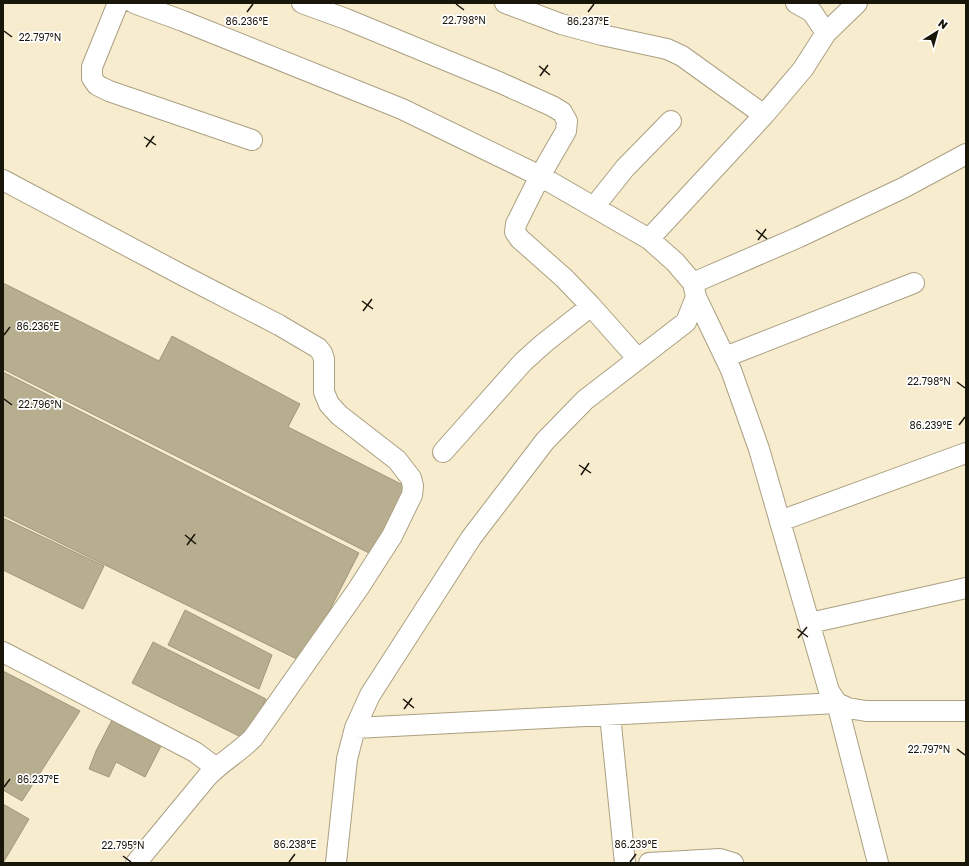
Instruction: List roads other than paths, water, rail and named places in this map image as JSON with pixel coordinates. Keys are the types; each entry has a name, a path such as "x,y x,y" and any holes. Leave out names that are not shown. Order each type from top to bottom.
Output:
{"street":[{"path":"118,3 92,67 92,78 97,85 109,91 252,140"},
{"path":"134,3 183,21 402,109 540,176 649,239 675,262 694,290 731,370 759,449 829,691 837,703 878,863"},
{"path":"302,3 346,19 494,80 562,112 567,121 566,131 540,176 516,224 515,232 520,239 564,278 638,359"},
{"path":"505,3 561,24 602,35 667,49 682,56 764,116"},
{"path":"796,3 812,12 826,33"},
{"path":"649,239 764,116 803,69 826,33 858,3"},
{"path":"594,207 624,168 671,121"},
{"path":"336,863 347,759 354,728 370,695 471,538 545,441 585,400 686,322 694,290 965,158"},
{"path":"3,180 279,325 318,348 322,352 324,359 324,392 329,404 339,415 397,460 411,478 413,486 412,495 392,536 358,589 252,738 237,753 215,768 136,863"},
{"path":"725,357 914,283"},
{"path":"443,452 523,362 591,306"},
{"path":"780,521 966,453"},
{"path":"810,623 966,588"},
{"path":"3,652 194,752 215,768"},
{"path":"354,728 837,703 848,708 866,711 966,711"},
{"path":"610,715 625,863"},
{"path":"649,863 720,859 733,863"}]}
